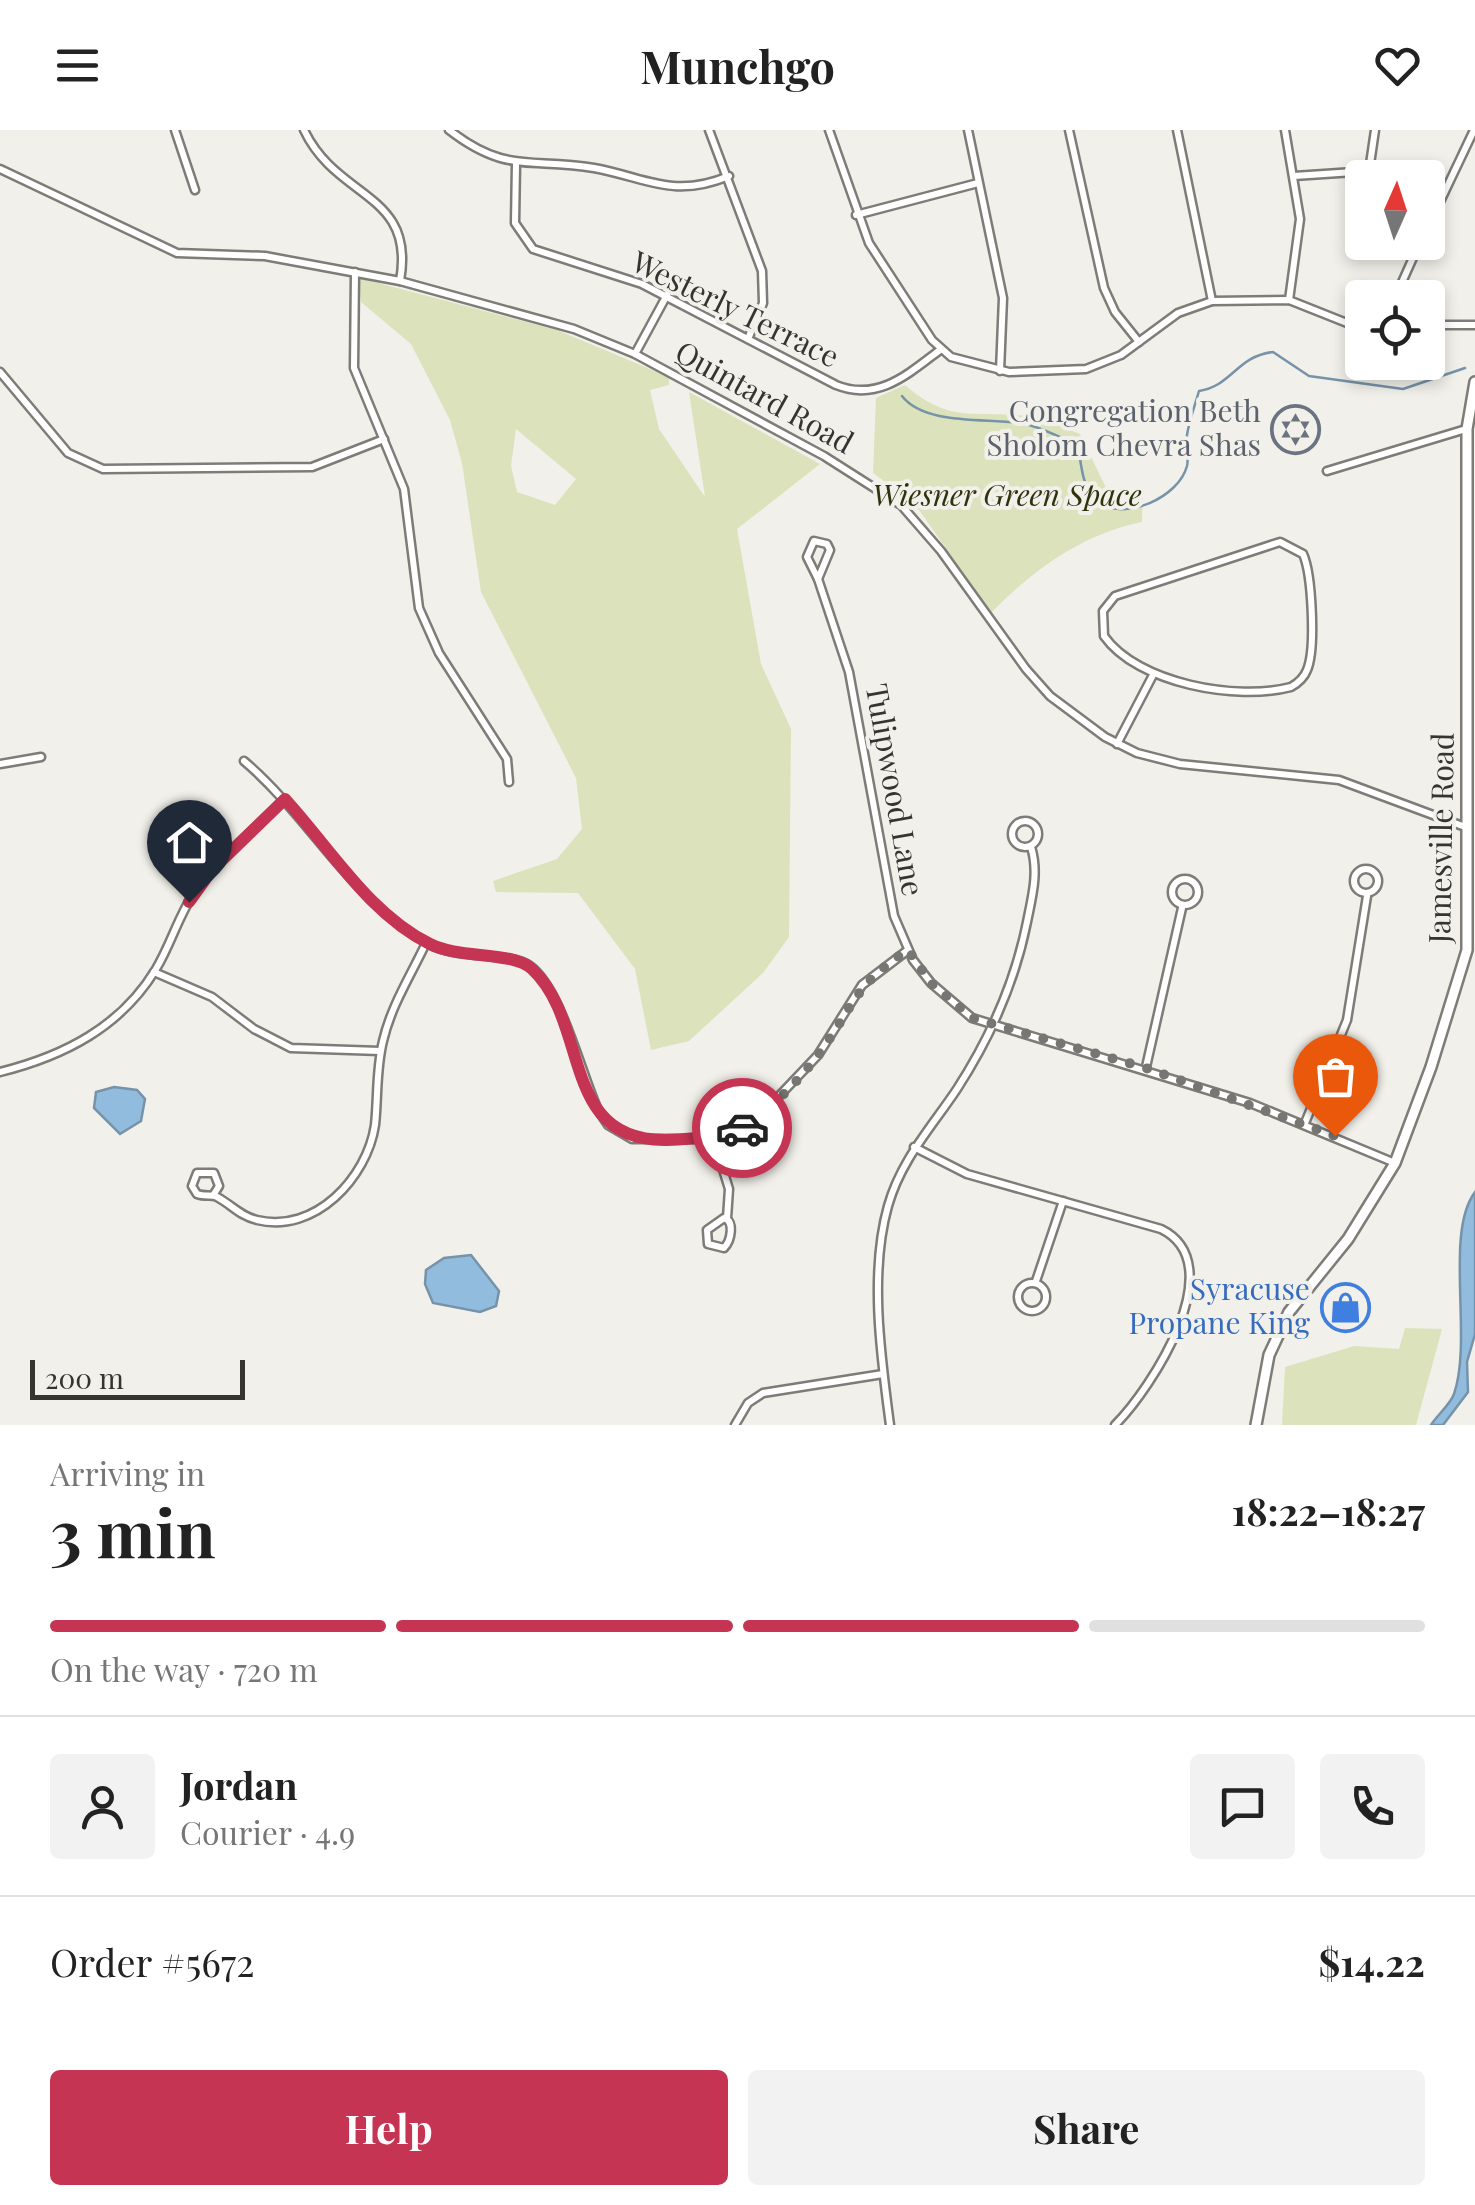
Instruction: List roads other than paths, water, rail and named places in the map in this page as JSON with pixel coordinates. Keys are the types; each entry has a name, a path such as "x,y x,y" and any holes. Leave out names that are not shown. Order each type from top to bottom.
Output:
{"street":[{"path":"174,130 195,190"},
{"path":"304,130 335,174 394,219 404,245 400,281"},
{"path":"450,130 494,158 516,164 598,169 681,189 728,176"},
{"path":"709,130 764,279 762,304 748,339"},
{"path":"829,130 856,214 894,286 940,350 1000,371 1044,374 1086,369 1139,342 1178,313 1212,300 1289,300 1345,322"},
{"path":"968,130 1002,298 1000,371"},
{"path":"1070,130 1104,288 1114,312 1139,342"},
{"path":"1177,130 1212,300"},
{"path":"1285,130 1300,219 1289,300"},
{"path":"1370,160 1374,130"},
{"path":"1445,191 1474,130"},
{"name":"Westerly Terrace","path":"516,164 512,209 526,244 667,295 836,385 863,392 890,384 940,350"},
{"name":"Quintard Road","path":"0,169 177,253 265,256 400,281 557,324 635,354 824,456 901,505 941,552 1026,669 1065,708 1117,744 1180,764 1339,780 1470,829"},
{"path":"1294,176 1345,173"},
{"path":"856,214 978,182"},
{"path":"354,272 354,368 404,489 424,626 507,759 509,782"},
{"path":"635,354 667,295"},
{"path":"1445,325 1475,325"},
{"path":"0,372 74,458 103,470 312,467 384,439"},
{"name":"Jamesville Road","path":"1256,1425 1270,1355 1289,1312 1348,1239 1394,1163 1442,1033 1467,950 1472,571 1468,429 1475,382"},
{"path":"1327,471 1468,429"},
{"name":"Tulipwood Lane","path":"818,579 830,550 828,544 814,541 807,557 849,672 891,900 908,950 950,1001 993,1025 1146,1068 1305,1124 1394,1163"},
{"path":"1269,543 1291,545 1303,554 1310,585 1310,661 1300,681 1271,690 1178,684 1152,675 1104,636 1103,612 1115,596 1269,543"},
{"path":"1117,744 1152,675"},
{"path":"0,764 41,757"},
{"path":"244,760 285,799 382,911 426,942 452,954 507,958 530,966 551,992 598,1110 621,1134 643,1140 713,1137 741,1128 764,1112 818,1056 862,985 908,950"},
{"path":"0,1072 56,1056 88,1038 127,1006 154,972 196,890 285,799"},
{"path":"890,1425 883,1374 882,1233 898,1178 993,1025 1023,945 1036,871 1031,848 1038,832 1030,820 1022,820 1015,824 1013,838 1031,848"},
{"path":"1146,1068 1182,908 1197,891 1188,879 1175,883 1174,899 1182,908"},
{"path":"1305,1124 1347,1020 1367,896"},
{"path":"214,1194 218,1177 206,1170 197,1173 192,1186 197,1194 214,1194 238,1214 274,1222 300,1219 327,1204 350,1184 367,1158 375,1124 380,1051 390,1012 426,942"},
{"path":"154,972 212,997 254,1029 291,1048 380,1051"},
{"path":"713,1137 729,1190 727,1245 721,1248 708,1244 708,1227 727,1218"},
{"path":"914,1147 946,1166 1169,1233 1181,1244 1191,1266 1189,1292 1164,1357 1115,1425"},
{"path":"1036,1281 1042,1286 1044,1301 1037,1310 1029,1311 1022,1308 1019,1297 1036,1281 1063,1202"},
{"path":"735,1425 748,1403 763,1393 883,1374"}],"water":[{"path":"114,1087 137,1090 145,1099 141,1121 120,1134 94,1108 96,1092"},
{"path":"1475,1192 1475,1334 1467,1362 1468,1392 1443,1425 1431,1425 1452,1398 1459,1371 1461,1233"},
{"path":"471,1255 499,1291 496,1306 480,1312 433,1303 425,1284 426,1270 444,1258"}],"waterway":[{"path":"902,396 913,406 943,417 1025,424 1078,445 1083,476 1093,497 1109,507 1122,509 1150,503 1174,488 1187,466 1187,435 1199,391 1219,383 1251,359 1273,352 1309,376 1403,389 1465,368"}],"place":[{"name":"Congregation Beth Sholom Chevra Shas","path":"1296,429"},
{"name":"Syracuse Propane King","path":"1345,1307"}],"park label":[{"name":"Wiesner Green Space","path":"1007,496"}]}
